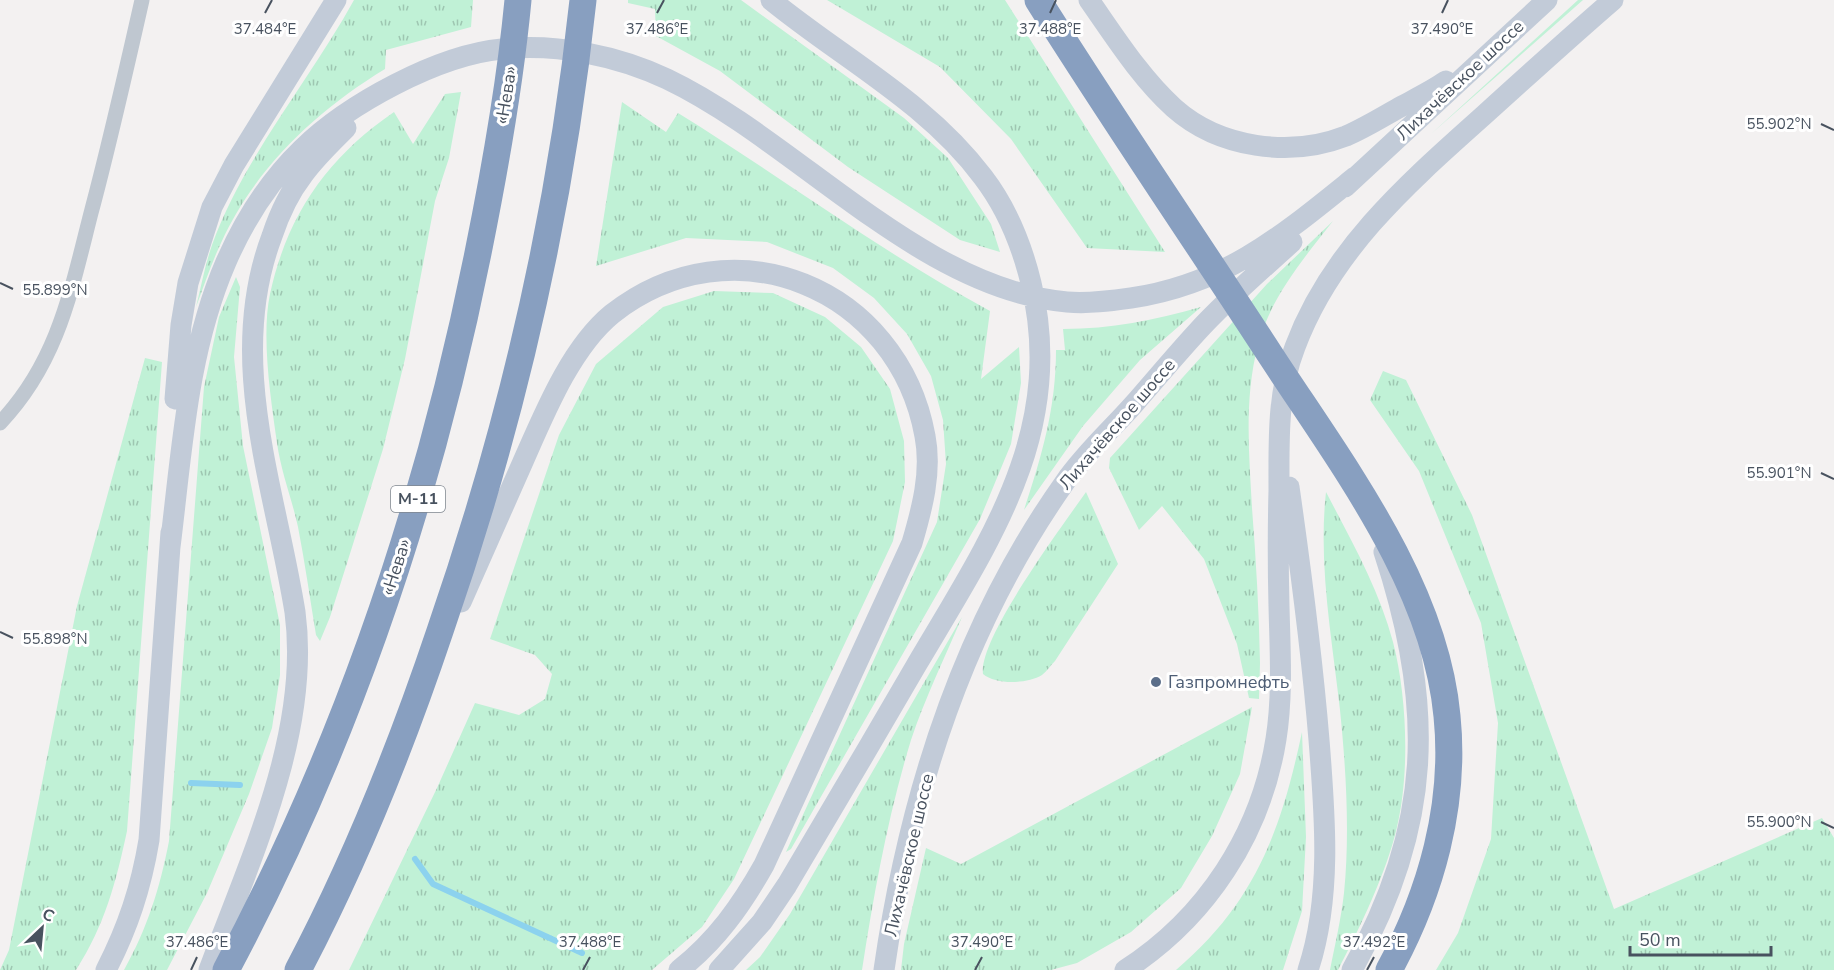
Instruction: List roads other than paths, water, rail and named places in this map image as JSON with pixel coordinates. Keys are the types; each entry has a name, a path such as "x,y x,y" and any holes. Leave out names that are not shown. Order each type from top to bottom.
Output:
{"highway":[{"name":"«Нева»","path":"226,970 299,818 355,687 399,559 437,437 493,181 519,0"},
{"path":"298,970 362,836 414,709 458,579 498,449 531,321 557,189 583,0"},
{"path":"1038,0 1325,439 1411,582 1426,621 1448,716 1449,771 1446,806 1426,887 1411,926 1389,970"}],"main road":[{"path":"106,970 132,915 142,883 148,840 170,547 174,404 181,325 188,283 213,207 234,165 336,0"},
{"path":"719,970 751,936 787,885 1001,517 1018,479 1035,423 1041,367 1041,339 1037,307 1016,238 984,178 938,128 890,88 771,0"},
{"path":"1089,0 1133,62 1175,109 1217,135 1242,143 1268,147 1318,144 1346,135 1443,83 1503,40"},
{"name":"Лихачёвское шоссе","path":"884,970 898,882 930,765 964,663 1008,572 1066,480 1094,445 1198,331 1311,225 1355,177 1547,0"},
{"path":"1125,970 1171,936 1195,912 1221,878 1242,843 1258,808 1269,771 1276,738 1280,690 1279,424 1282,388 1294,349 1312,308 1351,247 1380,212 1430,163 1613,0"},
{"path":"170,547 192,369 214,293 226,261 262,197 303,148 332,124 417,74 456,59 500,49 537,47 601,57 668,80 722,110 916,244 993,285 1031,296 1068,302 1111,300 1166,292 1215,275 1256,254 1355,177"},
{"path":"209,970 261,829 292,722 298,683 300,646 295,612 255,405 251,366 251,329 261,262 283,209 302,176 378,95"},
{"path":"414,709 534,436 563,378 584,344 610,316 642,294 675,279 717,270 754,271 788,278 825,292 854,312 880,339 901,367 916,399 926,438 927,476 922,510 897,580 764,866 744,900 719,933 679,970"},
{"path":"1279,424 1309,622 1321,771 1323,884 1319,930 1308,970"},
{"path":"1352,970 1394,879 1407,839 1419,758 1419,712 1404,619 1370,512"}],"street":[{"path":"0,423 32,384 57,336 111,140 142,0"}],"waterway":[{"path":"191,783 240,785"},
{"path":"415,859 433,884 582,953"}],"place":[{"name":"Газпромнефть","path":"1156,682"}]}
